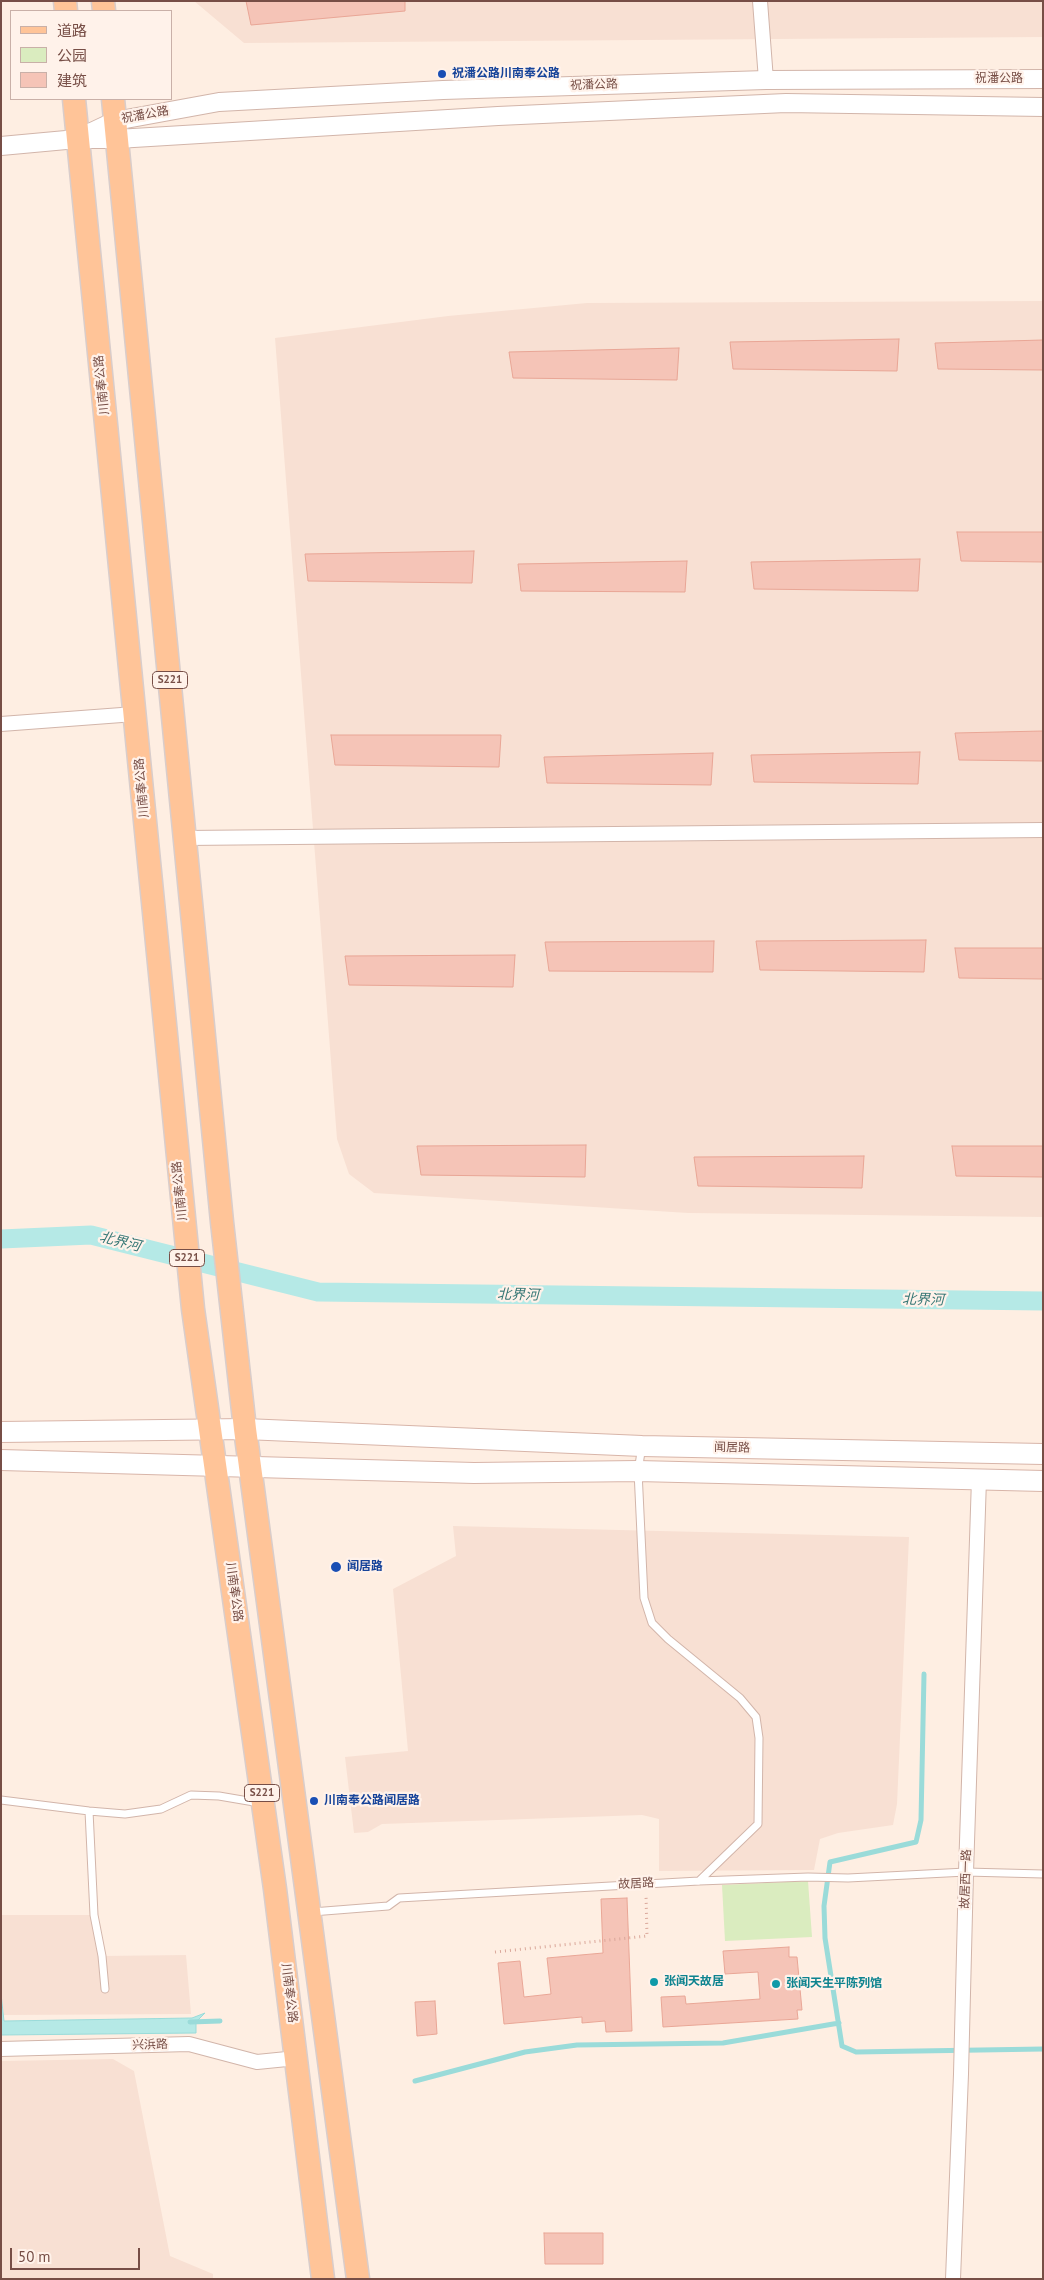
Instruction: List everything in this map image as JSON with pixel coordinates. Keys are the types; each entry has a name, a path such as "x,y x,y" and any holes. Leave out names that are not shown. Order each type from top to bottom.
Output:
{"main road":[{"name":"川南奉公路","path":"74,100 135,714 181,1206 193,1309 297,2058 323,2279"},
{"name":"S221","path":"115,120 222,1222 245,1429 358,2279"},
{"name":"闻居路","path":"1,1432 245,1429 642,1446 1043,1454"},
{"path":"1,1460 474,1473 638,1471 1043,1481"}],"street":[{"path":"760,1 766,80"},
{"name":"祝潘公路","path":"115,120 219,102 443,90 766,80 1043,79"},
{"path":"1,146 77,139 115,120 498,116 786,103 1043,107"},
{"path":"1,724 135,714"},
{"path":"185,838 1043,830"},
{"name":"故居西一路","path":"953,2279 962,2074 966,1872 980,1479"},
{"name":"兴浜路","path":"1,2049 188,2044 258,2062 297,2058"}],"lane":[{"path":"642,1446 638,1471 644,1598 652,1623 668,1639 740,1698 756,1717 759,1738 758,1824 699,1881"},
{"path":"1,1800 125,1814 161,1809 191,1795 218,1796 263,1803"},
{"path":"88,1811 94,1915 102,1956 105,1989"},
{"name":"故居路","path":"310,1912 388,1906 399,1898 699,1881 808,1877 848,1878 966,1872 1043,1874"}],"path":[{"path":"495,1952 647,1936 645,1884"}],"shaded area":[{"path":"194,1 1043,1 1043,37 244,43"},
{"path":"1043,301 1043,1217 688,1213 374,1193 349,1174 337,1139 275,338 448,316 587,303"},
{"path":"453,1526 909,1537 897,1804 893,1825 838,1833 820,1839 814,1870 659,1871 659,1819 642,1815 382,1824 368,1832 354,1833 345,1757 408,1751 393,1589 456,1556"},
{"path":"2,1915 94,1915 102,1956 186,1955 191,2014 4,2015 1,1994"},
{"path":"113,2059 134,2071 170,2256 213,2274 213,2279 1,2279 1,2061"}],"green space":[{"path":"808,1881 812,1937 725,1941 722,1885"}],"water":[{"path":"1,1994 4,2021 192,2018 205,2013 196,2022 196,2033 1,2035"}],"building":[{"path":"246,1 405,1 405,11 251,25"},
{"path":"899,339 897,371 733,369 730,342"},
{"path":"1043,340 1043,370 938,369 935,343"},
{"path":"679,348 677,380 513,378 509,352"},
{"path":"957,532 1043,532 1043,562 961,561"},
{"path":"474,551 472,583 308,581 305,554"},
{"path":"920,559 918,591 754,589 751,562"},
{"path":"687,561 685,592 521,591 518,564"},
{"path":"1043,731 1043,761 959,760 955,733"},
{"path":"331,735 501,735 499,767 335,765"},
{"path":"920,752 918,784 754,782 751,755"},
{"path":"713,753 711,785 547,783 544,757"},
{"path":"926,940 924,972 760,970 756,941"},
{"path":"714,941 713,972 549,971 545,942"},
{"path":"955,948 1043,948 1043,979 959,978"},
{"path":"515,955 513,987 349,985 345,956"},
{"path":"586,1145 585,1177 421,1175 417,1146"},
{"path":"952,1146 1043,1146 1043,1177 956,1176"},
{"path":"864,1156 862,1188 698,1186 694,1157"},
{"path":"627,1898 632,2031 606,2032 605,2021 582,2023 582,2017 504,2024 498,1963 520,1961 524,1997 551,1994 547,1958 603,1953 601,1899"},
{"name":"张闻天生平陈列馆","path":"789,1947 789,1957 797,1957 802,2010 797,2010 798,2019 663,2027 661,1997 685,1996 686,2004 760,1999 758,1972 725,1974 723,1951"},
{"path":"435,2001 437,2034 417,2036 415,2002"},
{"path":"544,2233 603,2233 603,2264 545,2264"}],"waterway":[{"name":"北界河","path":"1,1239 91,1235 318,1292 1043,1301"},
{"path":"924,1674 921,1820 916,1842 830,1862 824,1906 825,1938 842,2046 856,2052 1043,2049"},
{"path":"190,2022 220,2021"},
{"path":"415,2081 525,2052 577,2045 723,2043 839,2023"}],"place":[{"name":"祝潘公路川南奉公路","path":"442,74"},
{"name":"闻居路","path":"336,1567"},
{"name":"川南奉公路闻居路","path":"314,1801"},
{"name":"张闻天故居","path":"654,1982"},
{"name":"张闻天生平陈列馆","path":"776,1984"}]}
